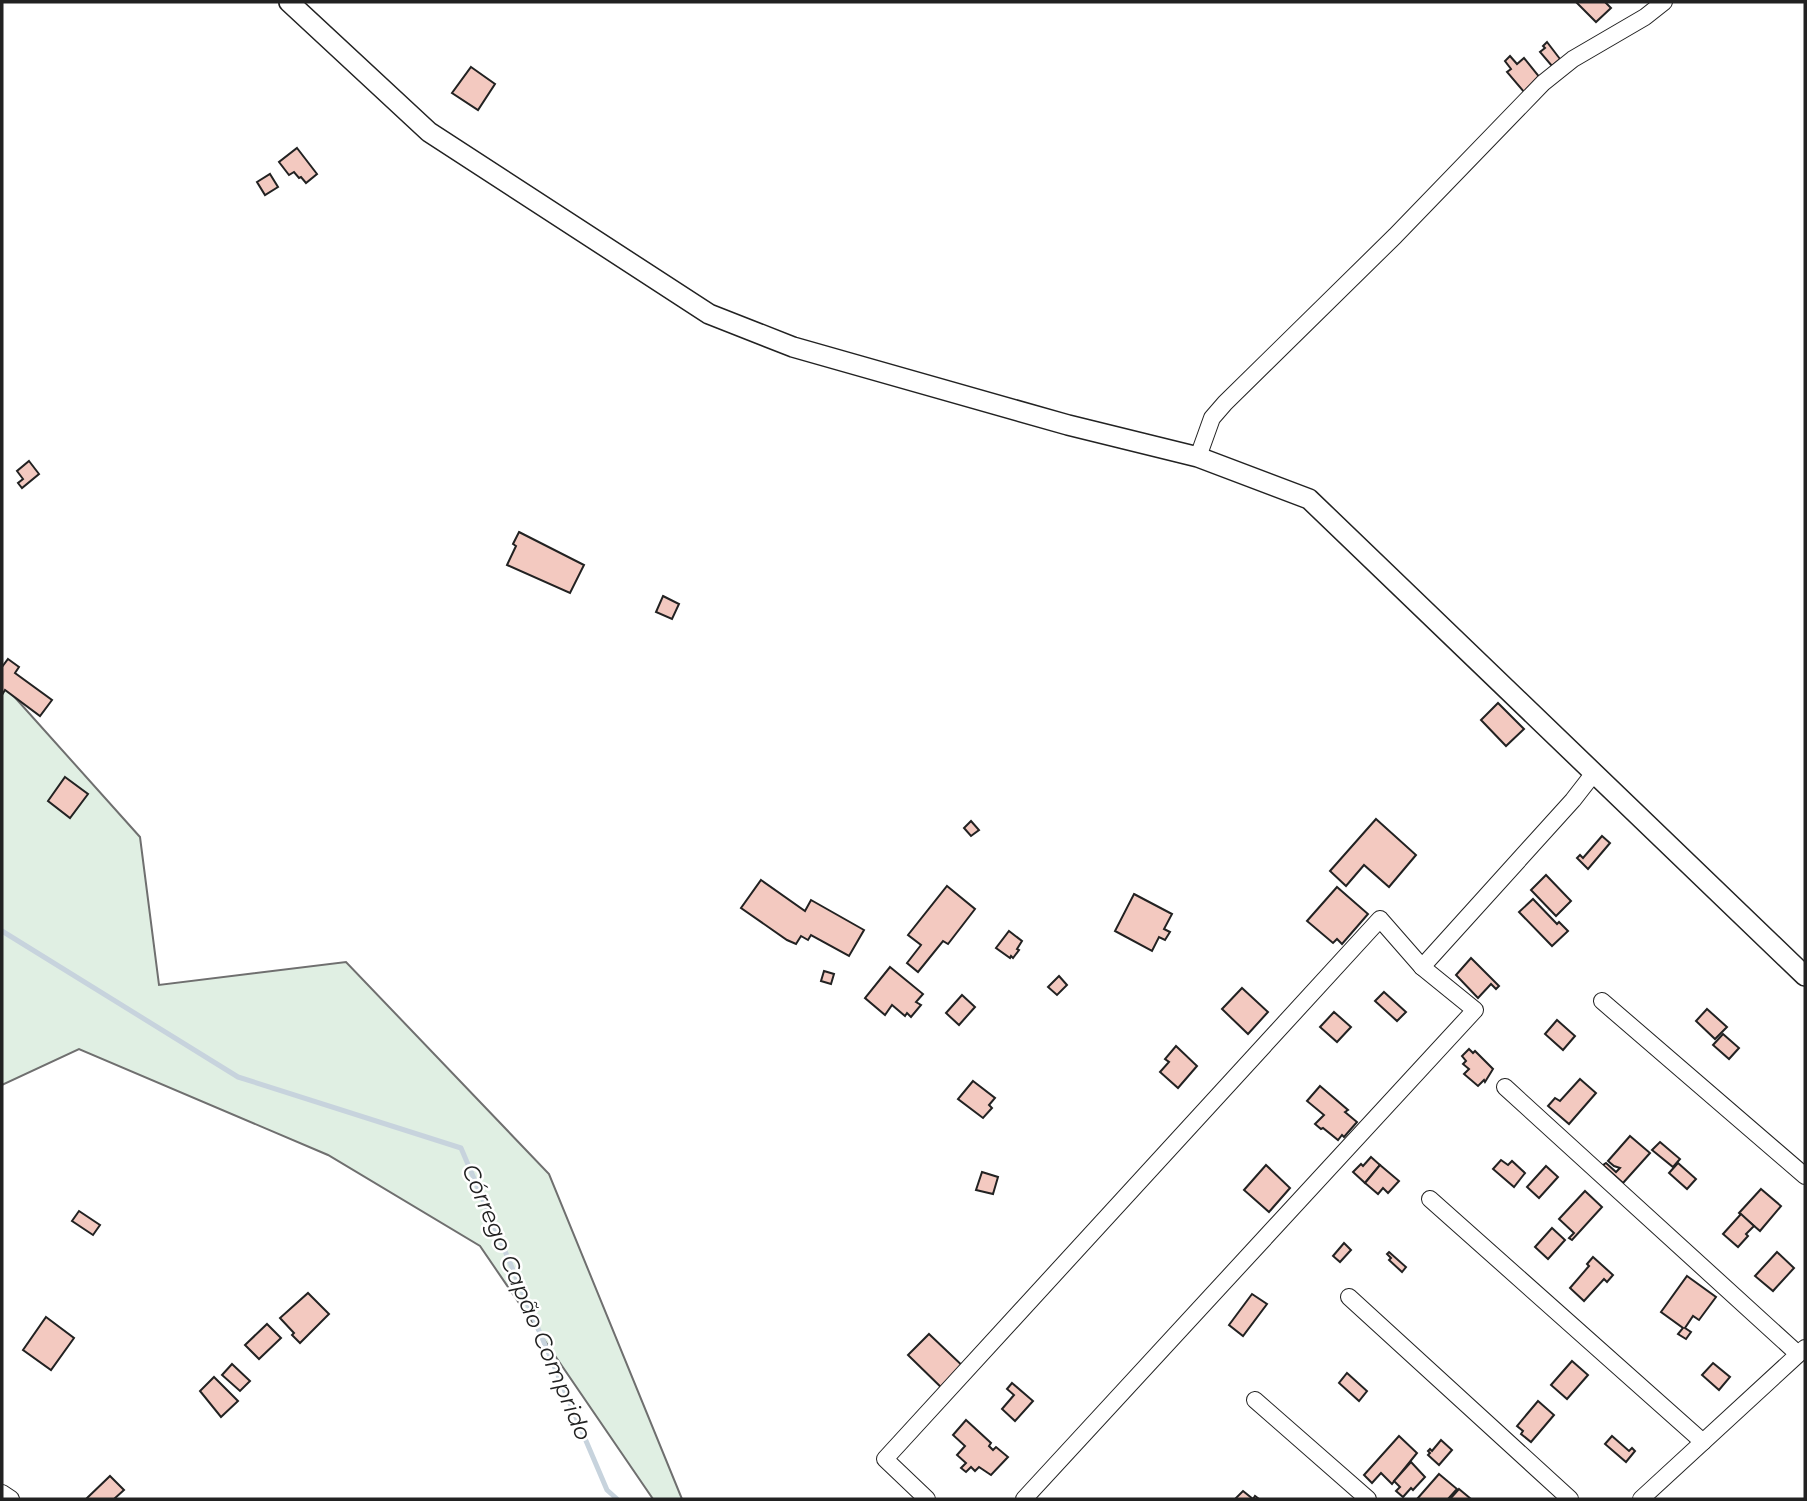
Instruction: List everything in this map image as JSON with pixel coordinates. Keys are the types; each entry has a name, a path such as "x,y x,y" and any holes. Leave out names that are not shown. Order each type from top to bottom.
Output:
{"street":[{"path":"289,2 429,132 709,314 793,347 1068,425 1198,457 1309,499 1805,976"},
{"path":"1198,457 1213,418 1225,404 1395,236 1543,83 1573,59 1645,17 1664,2"},
{"path":"1422,967 1573,800 1594,772"},
{"path":"927,1499 885,1459 1380,919 1422,967 1475,1010 1024,1499"},
{"path":"1602,1001 1805,1176"},
{"path":"1505,1087 1802,1351 1641,1499"},
{"path":"1430,1199 1703,1442"},
{"path":"1349,1297 1570,1499"},
{"path":"1255,1401 1368,1499"},
{"path":"2,1493 11,1499"}],"green space":[{"path":"2,683 140,837 159,985 346,962 549,1174 682,1499 653,1499 480,1246 328,1155 79,1049 2,1085"}],"building":[{"path":"1576,2 1605,2 1611,8 1596,22"},
{"path":"1547,42 1560,59 1552,66 1540,52"},
{"path":"1510,56 1517,64 1524,58 1541,79 1524,92 1507,72 1511,69 1505,61"},
{"path":"471,67 495,84 478,110 452,93"},
{"path":"297,148 317,174 306,183 294,172 289,175 279,162"},
{"path":"270,174 278,187 265,195 257,182"},
{"path":"29,461 39,474 22,488 18,483 23,479 17,471"},
{"path":"519,532 584,565 570,593 507,565"},
{"path":"663,596 679,604 672,619 656,612"},
{"path":"8,659 19,667 15,673 52,700 40,716 5,690 2,695 2,667"},
{"path":"1498,703 1524,729 1506,746 1481,720"},
{"path":"65,777 88,794 70,818 48,801"},
{"path":"1376,819 1416,855 1389,887 1364,865 1346,886 1330,871"},
{"path":"971,821 979,830 971,836 964,828"},
{"path":"1602,836 1610,843 1588,869 1577,858 1580,855 1583,858"},
{"path":"1546,875 1571,901 1556,916 1531,890"},
{"path":"761,880 805,911 811,900 864,930 849,956 811,935 808,940 801,936 796,944 787,940 741,908"},
{"path":"947,886 975,909 948,944 943,941 918,972 907,963 921,945 908,935"},
{"path":"1337,887 1368,914 1342,944 1337,939 1333,943 1307,921"},
{"path":"1134,894 1172,914 1164,929 1170,932 1165,940 1159,937 1152,951 1115,931"},
{"path":"1533,899 1557,924 1559,922 1568,931 1552,946 1519,912"},
{"path":"1009,931 1022,941 1013,958 996,948"},
{"path":"1471,958 1499,986 1496,989 1491,984 1478,998 1456,975"},
{"path":"890,967 923,994 916,1002 921,1005 911,1017 907,1013 905,1016 892,1005 885,1015 865,998"},
{"path":"824,971 834,974 831,984 821,981"},
{"path":"1059,976 1067,985 1057,995 1048,987"},
{"path":"1242,988 1268,1012 1248,1034 1222,1009"},
{"path":"1384,992 1406,1012 1397,1021 1375,1001"},
{"path":"962,995 975,1007 959,1025 946,1013"},
{"path":"1707,1009 1727,1027 1715,1039 1696,1021"},
{"path":"1334,1012 1351,1027 1337,1042 1320,1027"},
{"path":"1557,1020 1575,1036 1563,1050 1545,1034"},
{"path":"1723,1034 1739,1048 1729,1059 1713,1045"},
{"path":"1176,1046 1197,1066 1178,1088 1160,1072 1169,1062 1165,1059"},
{"path":"1469,1049 1473,1053 1475,1051 1493,1069 1485,1082 1484,1080 1478,1086 1464,1074 1469,1069 1463,1064 1466,1061 1462,1056"},
{"path":"1580,1079 1596,1093 1569,1124 1548,1106 1555,1098 1560,1101"},
{"path":"973,1081 995,1098 989,1105 992,1108 983,1118 958,1099"},
{"path":"1320,1086 1348,1110 1345,1112 1357,1122 1338,1140 1315,1124 1324,1115 1307,1101"},
{"path":"1630,1136 1650,1153 1623,1183 1603,1165 1606,1163 1616,1172 1620,1168 1608,1161"},
{"path":"1660,1142 1680,1159 1673,1167 1652,1150"},
{"path":"1371,1157 1380,1165 1365,1183 1353,1172"},
{"path":"1501,1160 1508,1165 1512,1161 1525,1173 1514,1187 1493,1169"},
{"path":"1678,1163 1696,1179 1687,1189 1669,1173"},
{"path":"1266,1165 1290,1188 1269,1212 1244,1190"},
{"path":"1380,1165 1399,1181 1388,1193 1383,1188 1378,1194 1365,1183"},
{"path":"1546,1166 1558,1177 1539,1198 1527,1187"},
{"path":"982,1172 998,1177 993,1194 976,1190"},
{"path":"1761,1189 1781,1206 1760,1231 1739,1213"},
{"path":"1585,1191 1602,1207 1572,1240 1569,1238 1574,1233 1559,1219"},
{"path":"79,1211 100,1225 93,1235 72,1221"},
{"path":"1741,1214 1754,1226 1738,1247 1723,1234"},
{"path":"1552,1228 1565,1240 1548,1259 1535,1247"},
{"path":"1344,1243 1351,1250 1340,1262 1333,1256"},
{"path":"1389,1252 1406,1267 1402,1272 1389,1260"},
{"path":"1777,1252 1794,1268 1773,1291 1755,1276"},
{"path":"1593,1257 1613,1275 1607,1282 1604,1279 1584,1301 1570,1288 1589,1266 1587,1264"},
{"path":"1687,1276 1716,1297 1699,1320 1693,1316 1685,1328 1691,1332 1686,1339 1678,1334 1683,1328 1661,1312"},
{"path":"308,1293 329,1314 300,1343 280,1318"},
{"path":"1252,1294 1267,1304 1243,1336 1229,1325"},
{"path":"46,1317 74,1338 51,1370 23,1350"},
{"path":"267,1324 281,1338 259,1359 245,1345"},
{"path":"929,1334 968,1371 947,1393 908,1355"},
{"path":"1572,1361 1588,1375 1567,1399 1551,1385"},
{"path":"1713,1363 1730,1377 1719,1390 1702,1375"},
{"path":"232,1364 250,1381 240,1391 222,1375"},
{"path":"1347,1373 1367,1391 1359,1401 1339,1383"},
{"path":"214,1377 238,1401 221,1417 200,1391"},
{"path":"1012,1383 1033,1401 1015,1421 1002,1409 1014,1395 1007,1389"},
{"path":"1538,1401 1554,1415 1531,1442 1521,1434 1523,1431 1517,1426"},
{"path":"966,1420 991,1443 989,1446 993,1450 996,1447 1008,1457 991,1475 979,1467 975,1471 971,1467 966,1472 961,1468 966,1463 957,1455 965,1446 953,1435"},
{"path":"1399,1436 1417,1453 1392,1484 1381,1473 1372,1483 1364,1475"},
{"path":"1612,1436 1629,1451 1632,1448 1635,1451 1626,1462 1605,1444"},
{"path":"1441,1440 1452,1450 1439,1465 1428,1455 1428,1451 1432,1451"},
{"path":"1411,1462 1425,1477 1403,1497 1396,1491 1400,1487 1394,1481"},
{"path":"1439,1474 1457,1489 1448,1499 1417,1499"},
{"path":"110,1476 124,1490 114,1499 86,1499"},
{"path":"1459,1489 1471,1499 1450,1499"},
{"path":"1243,1491 1253,1499 1235,1499"}],"waterway":[{"name":"Córrego Capão Comprido","path":"2,931 238,1077 461,1148 607,1490 617,1499"}]}
